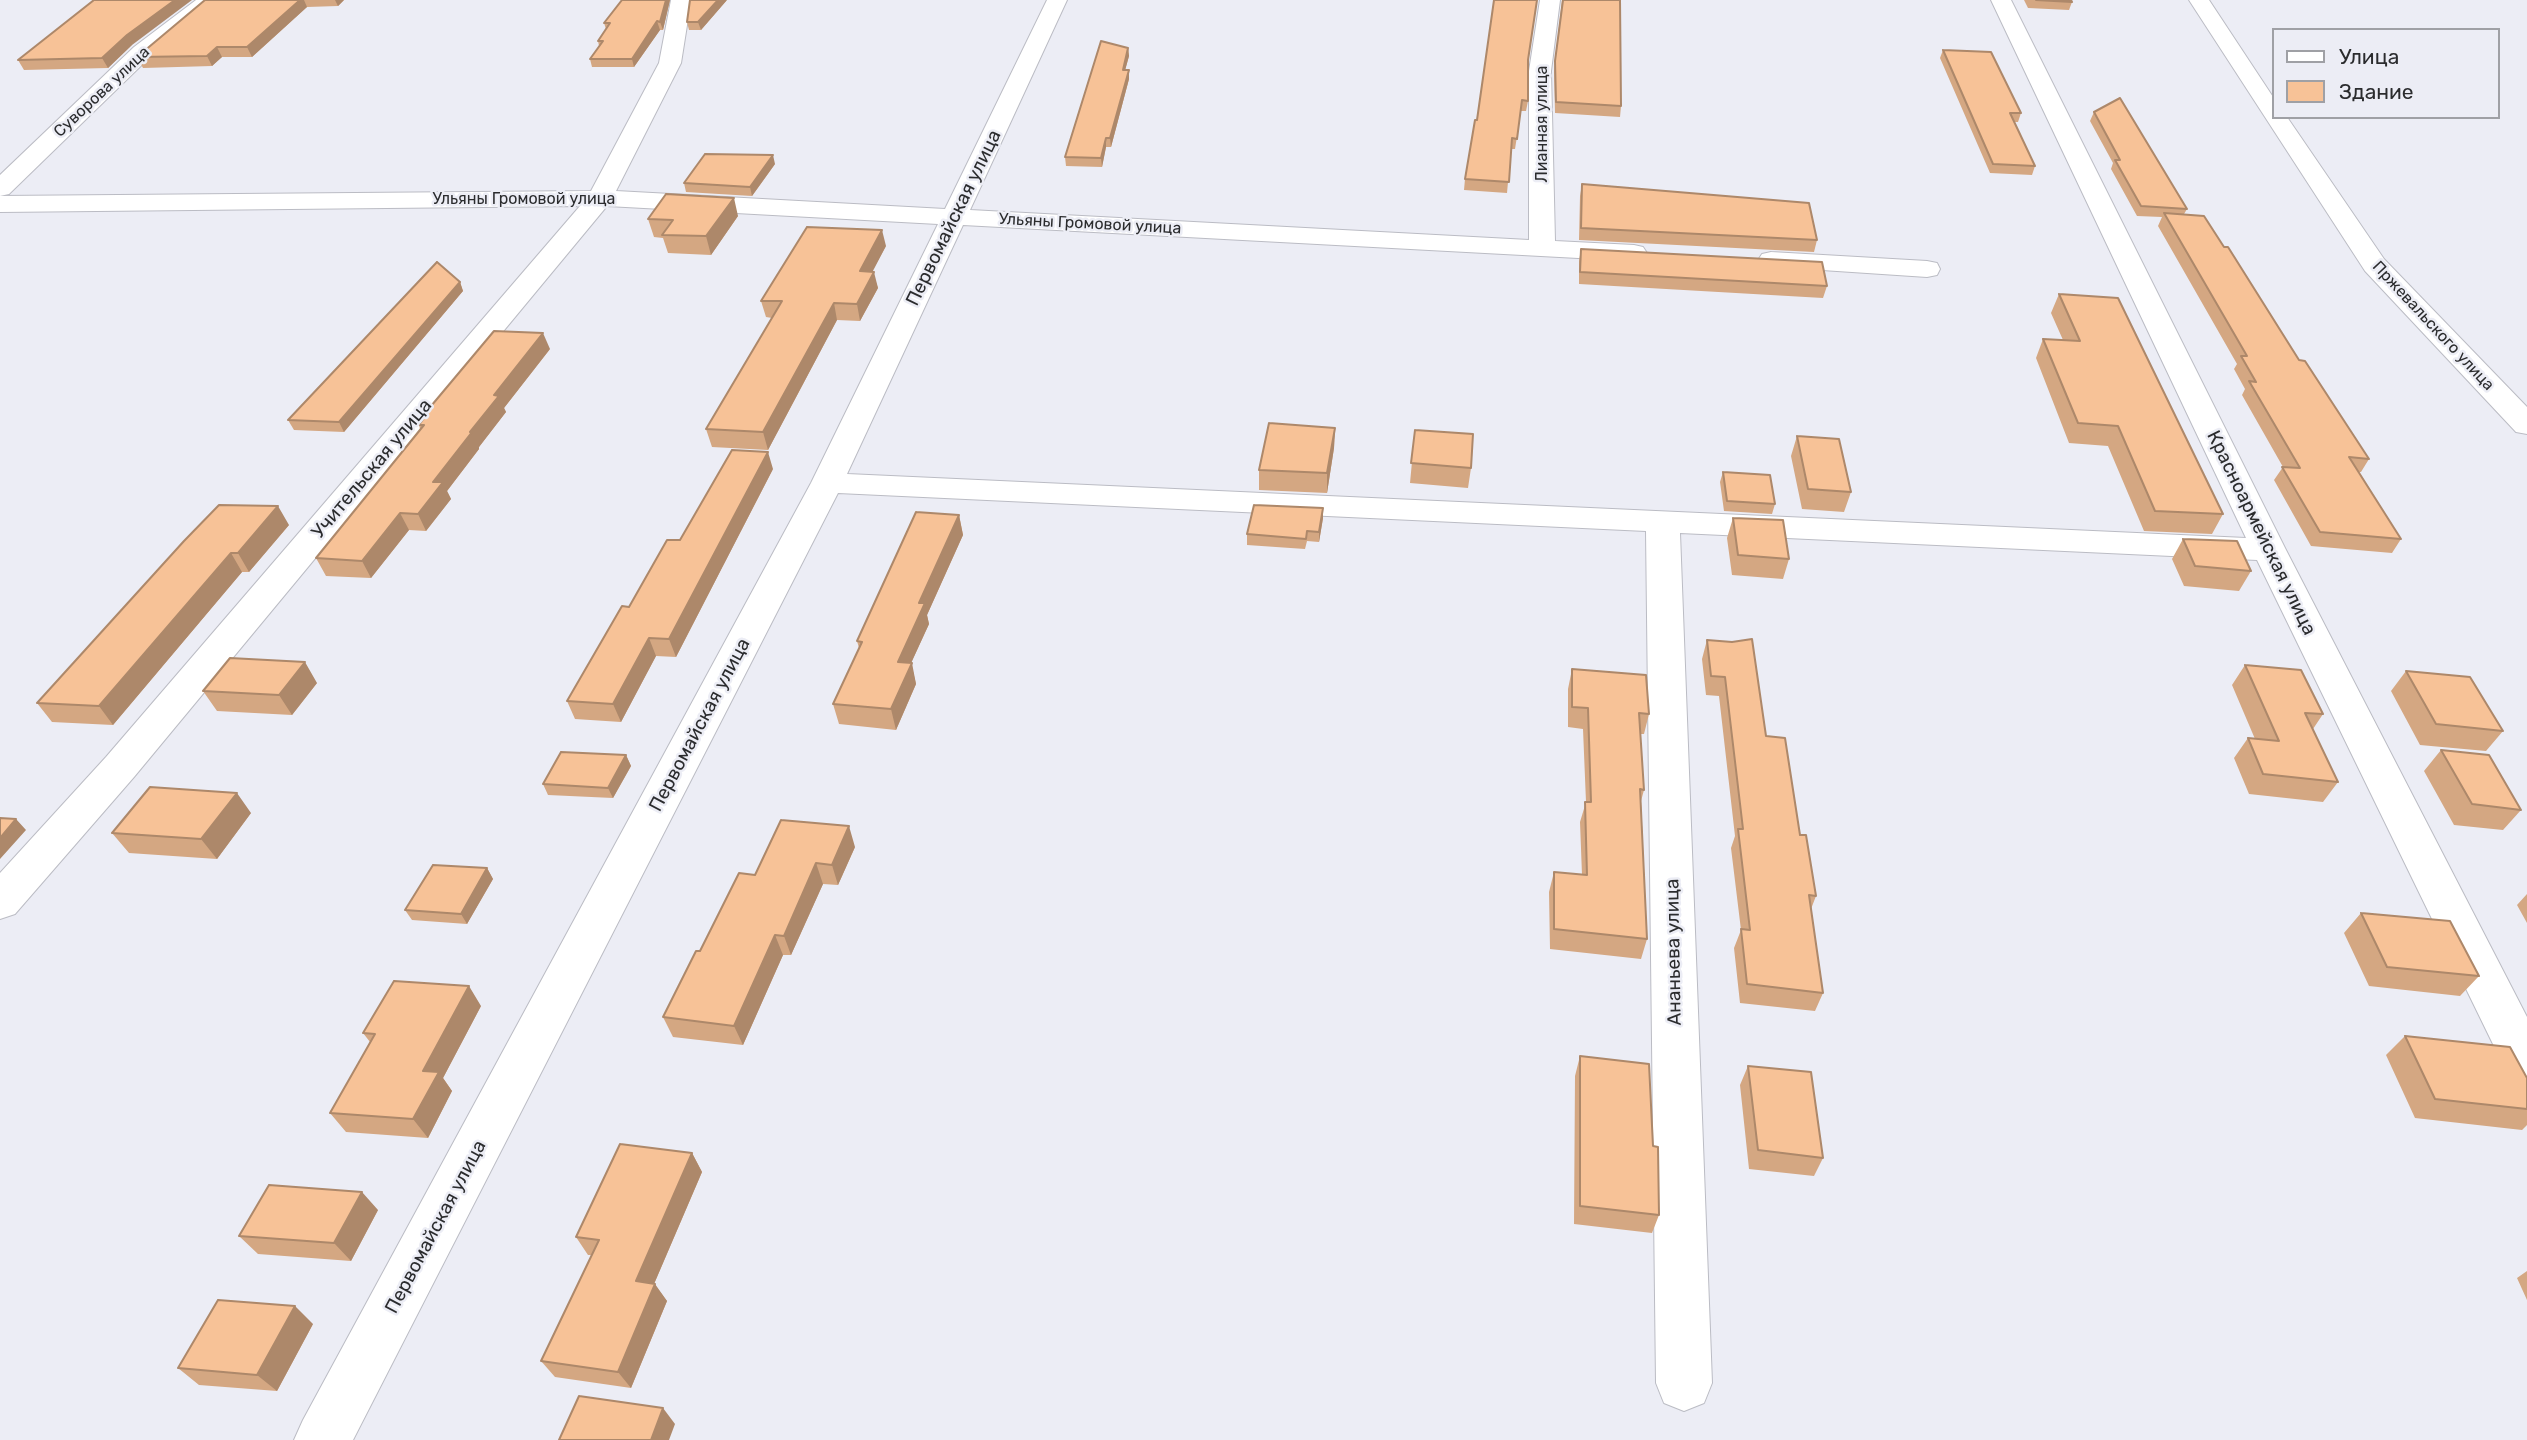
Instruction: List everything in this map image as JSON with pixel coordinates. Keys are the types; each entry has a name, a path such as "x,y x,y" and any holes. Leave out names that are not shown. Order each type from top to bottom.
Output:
{"street":[{"name":"Суворова улица","path":"0,189 142,52 208,0"},
{"name":"Учительская улица","path":"0,902 120,767 600,198 670,62 681,0"},
{"name":"Первомайская улица","path":"323,1440 827,483 1057,0"},
{"name":"Лианная улица","path":"1542,248 1540,71 1550,0"},
{"name":"Красноармейская улица","path":"2001,0 2269,550 2527,1064"},
{"name":"Пржевальского улица","path":"2199,0 2272,113"},
{"name":"Пржевальского улица","path":"2276,119 2374,265 2527,425"},
{"name":"Ульяны Громовой улица","path":"0,204 600,198 1652,254"},
{"path":"1748,259 1927,269"},
{"path":"827,483 2269,550"},
{"name":"Ананьева улица","path":"1663,522 1684,1382"}],"building":[{"path":"94,0 175,0 127,35 102,58 18,60"},
{"path":"205,0 300,0 247,47 217,47 207,56 137,57"},
{"path":"622,0 666,0 660,22 657,21 632,59 590,59 603,41 598,41 610,23 604,23"},
{"path":"690,0 718,0 698,22 687,22"},
{"path":"1494,0 1537,0 1528,60 1528,101 1522,100 1517,139 1512,138 1509,182 1465,179 1477,120"},
{"path":"1563,0 1620,0 1621,106 1556,102 1555,61"},
{"path":"2036,0 2071,0 2072,2"},
{"path":"1101,41 1128,48 1123,70 1129,70 1110,138 1106,138 1101,158 1065,157"},
{"path":"1943,50 1991,52 2021,113 2010,113 2035,166 1993,164"},
{"path":"2120,98 2187,209 2141,206 2115,160 2120,160 2094,112"},
{"path":"705,154 773,155 750,187 684,183"},
{"path":"1582,184 1809,203 1817,240 1581,228"},
{"path":"666,194 734,198 706,236 662,235 673,220 648,219"},
{"path":"2164,213 2204,216 2224,247 2228,247 2299,360 2305,361 2369,459 2349,457 2401,539 2320,532 2282,467 2300,468 2249,381 2256,382 2241,356 2247,356"},
{"path":"807,227 882,230 860,271 874,272 857,304 834,303 763,432 706,429 782,301 761,301"},
{"path":"1581,249 1822,262 1827,286 1580,272"},
{"path":"437,262 460,282 339,422 288,420"},
{"path":"2059,294 2118,298 2223,514 2155,511 2118,426 2078,423 2043,339 2080,341"},
{"path":"494,331 543,333 494,395 499,396 433,482 443,482 418,514 400,513 362,561 316,558 424,425 419,425 424,418 421,418"},
{"path":"1269,423 1335,428 1327,473 1259,470"},
{"path":"1415,430 1473,434 1471,468 1411,463"},
{"path":"1797,436 1839,439 1851,492 1808,489"},
{"path":"732,450 768,452 669,639 649,638 613,704 567,701 622,606 629,607 667,540 680,540"},
{"path":"1723,472 1770,475 1775,504 1727,501"},
{"path":"219,505 278,506 238,553 231,553 99,706 37,703 184,541"},
{"path":"1254,505 1323,508 1319,532 1307,531 1306,539 1247,534"},
{"path":"916,512 959,515 919,603 925,603 898,662 912,663 891,709 833,704 862,642 857,641"},
{"path":"1733,518 1783,520 1789,559 1738,555"},
{"path":"2183,539 2237,541 2251,571 2195,566"},
{"path":"1752,639 1766,736 1785,738 1800,835 1806,835 1816,896 1809,895 1823,993 1747,984 1741,929 1750,930 1738,829 1743,829 1725,677 1711,676 1707,640 1732,642"},
{"path":"230,658 305,662 279,695 203,691"},
{"path":"2245,665 2301,670 2323,714 2305,713 2338,782 2263,774 2248,738 2279,741"},
{"path":"1572,669 1646,675 1649,714 1639,713 1644,790 1640,789 1647,939 1554,929 1554,872 1587,875 1585,802 1591,802 1588,708 1572,707"},
{"path":"2406,671 2470,677 2503,731 2436,724"},
{"path":"2441,750 2489,755 2521,810 2472,804"},
{"path":"561,752 626,755 608,788 543,784"},
{"path":"150,787 237,793 201,839 112,833"},
{"path":"0,818 16,819 0,838"},
{"path":"781,820 849,826 832,865 816,863 784,936 775,935 734,1026 663,1017 739,873 755,875"},
{"path":"433,865 487,868 461,914 405,910"},
{"path":"2361,913 2450,921 2479,976 2387,967"},
{"path":"394,981 469,986 423,1071 439,1072 413,1119 330,1113 375,1034 363,1033"},
{"path":"2405,1036 2510,1047 2527,1078 2527,1109 2435,1099"},
{"path":"1580,1056 1649,1064 1653,1146 1658,1147 1659,1215 1580,1206"},
{"path":"1748,1066 1811,1072 1823,1158 1758,1150"},
{"path":"620,1144 692,1153 636,1281 655,1284 618,1372 541,1361 599,1240 576,1237"},
{"path":"269,1185 362,1192 334,1243 239,1236"},
{"path":"218,1300 295,1306 257,1375 178,1368"},
{"path":"579,1396 663,1408 651,1440 559,1440"}]}
